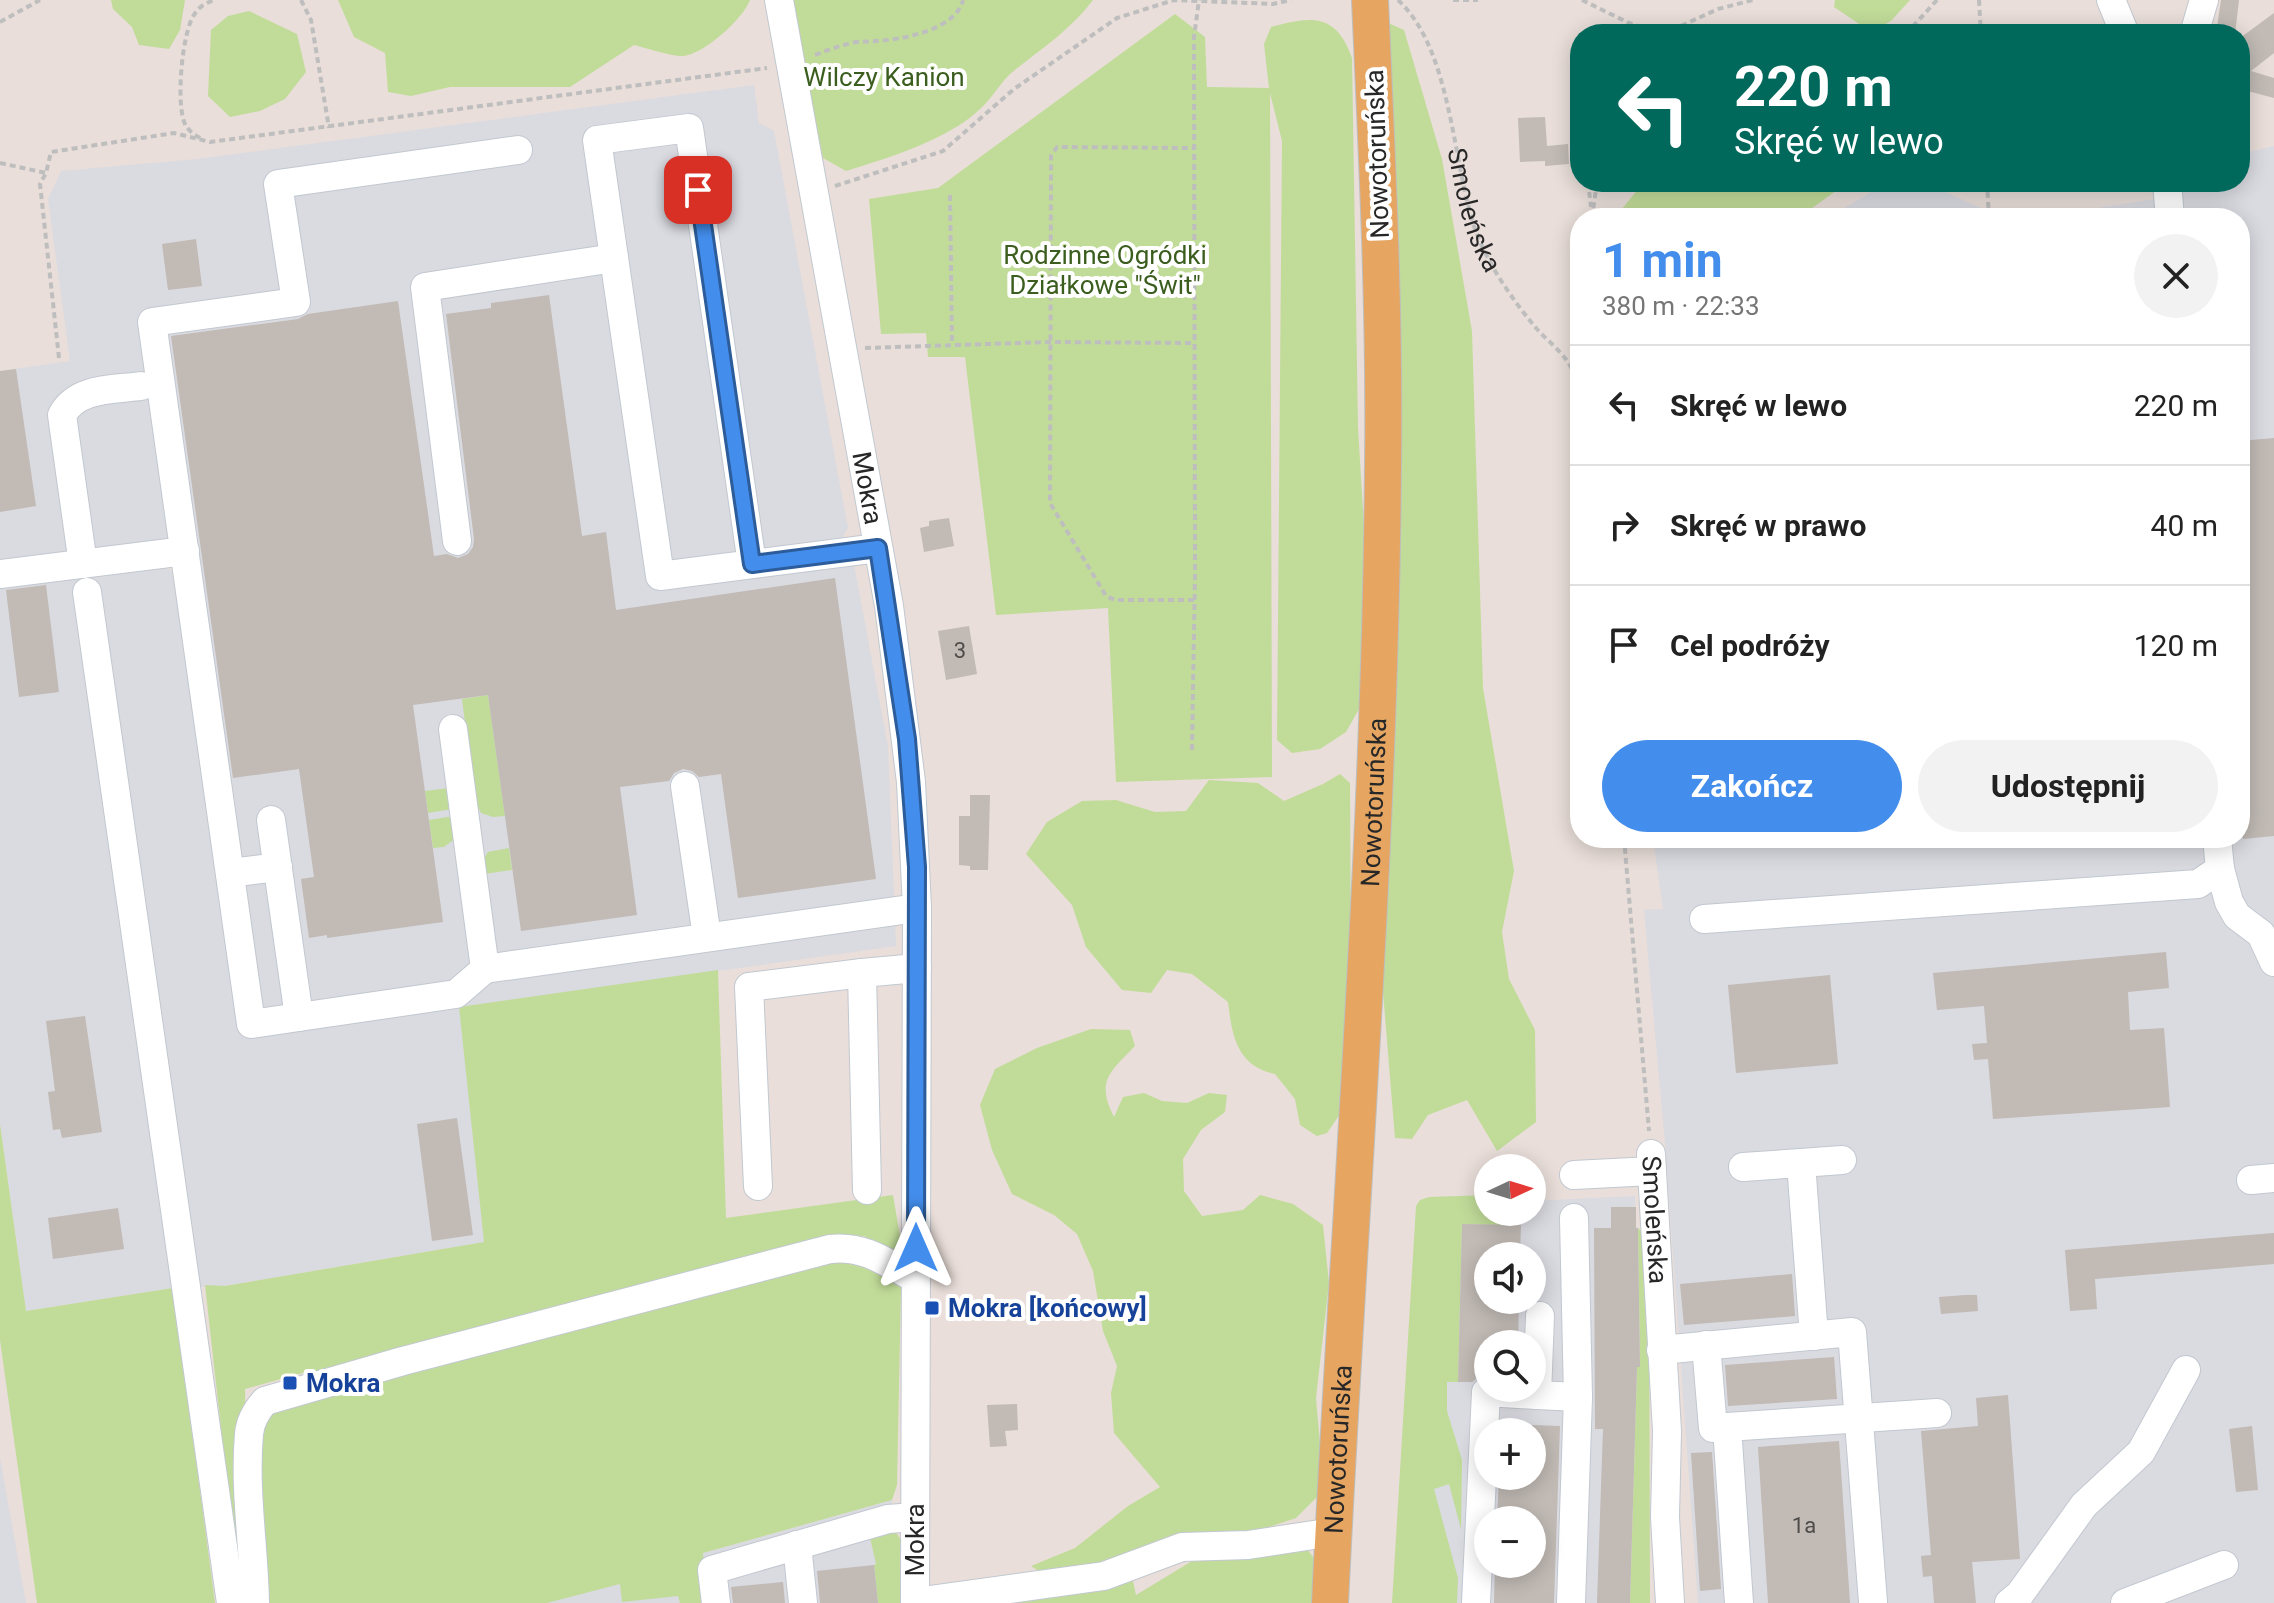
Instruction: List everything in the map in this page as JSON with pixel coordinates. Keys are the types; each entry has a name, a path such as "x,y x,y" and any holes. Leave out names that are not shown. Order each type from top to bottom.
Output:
{"main road":[{"name":"Nowotoruńska","path":"1330,1603 1372,842 1383,468 1380,227 1370,0"}],"street":[{"name":"Mokra","path":"779,0 799,61 813,193 878,548 907,739 917,908 915,1603"},
{"path":"2111,0 2121,24"},
{"path":"2197,24 2204,0"},
{"path":"752,564 689,128 597,140 660,576 878,548"},
{"path":"518,150 278,184 296,302 152,322 251,1024 456,994 485,969 917,908"},
{"path":"457,541 425,287 614,258"},
{"path":"83,564 62,415 78,397 141,386"},
{"path":"0,574 185,551"},
{"path":"87,592 231,1603"},
{"path":"453,729 485,969"},
{"path":"685,786 707,937"},
{"path":"271,820 299,1017"},
{"path":"2218,848 2229,902 2237,916 2267,936 2274,962"},
{"path":"230,873 278,867"},
{"path":"1704,919 2198,884 2220,869"},
{"path":"758,1186 749,987 917,968"},
{"path":"862,973 867,1190"},
{"path":"1743,1167 1842,1160"},
{"path":"1574,1175 1652,1162"},
{"name":"Smoleńska","path":"1652,1162 1667,1431 1665,1517 1670,1603"},
{"path":"1801,1163 1814,1336"},
{"path":"1571,1603 1578,1397 1574,1218"},
{"path":"255,1603 249,1433 254,1416 265,1401 403,1361 830,1249 855,1248 864,1251 916,1279"},
{"path":"1539,1330 1540,1316"},
{"path":"1661,1350 1852,1332 1873,1602"},
{"path":"1706,1345 1720,1428 1739,1603"},
{"path":"2009,1603 2020,1594 2084,1505 2141,1452 2186,1370"},
{"path":"1546,1395 1578,1397"},
{"path":"1476,1603 1486,1402"},
{"path":"1667,1431 1937,1413"},
{"path":"716,1603 712,1570 888,1519 915,1517"},
{"path":"915,1603 1104,1576 1182,1547 1248,1545 1333,1532"},
{"path":"797,1545 803,1603"},
{"path":"2125,1603 2224,1565"}],"path":[{"path":"0,22 40,0"},
{"path":"210,142 195,136 185,125 182,111 184,49 188,27 195,12 214,0"},
{"path":"301,0 311,20 329,128"},
{"path":"59,358 40,184 51,152 174,133 210,142 329,128 799,61 858,41 902,35 914,37 950,19 963,0"},
{"path":"813,193 943,151 1014,89 1117,18 1174,0 1273,4 1291,0"},
{"name":"Smoleńska","path":"1398,0 1413,17 1444,92 1461,182 1476,232 1497,276 1570,367"},
{"path":"1453,0 1478,0"},
{"path":"1582,0 1632,24"},
{"path":"1686,24 1718,9 1753,0"},
{"path":"1915,24 1937,0"},
{"path":"1979,0 1980,24"},
{"path":"1192,750 1194,37 1199,1"},
{"path":"1194,148 1057,147 1051,156 1050,342 1050,503 1106,596 1115,600 1194,600"},
{"path":"0,163 46,173"},
{"path":"950,195 952,344"},
{"path":"842,349 1050,342 1195,343"},
{"name":"Smoleńska","path":"1625,848 1652,1162"}],"shaded area":[{"path":"754,85 759,123 774,131 848,528 843,536 848,565 854,564 888,747 896,946 460,1007 484,1242 224,1286 173,1288 26,1311 0,1124 0,585 161,563 173,572 170,540 0,560 0,371 70,361 48,199 61,171 197,159"},
{"path":"2274,146 2274,1603 1698,1603 1665,1144 1644,910 1663,909 1654,848 2250,848 2250,208 2098,208 2154,199 2163,192 2250,192 2250,152"},
{"path":"1871,192 1945,192 1981,208 1845,208"},
{"path":"1635,1196 1640,1367 1637,1367 1630,1603 1399,1603 1425,1206 1474,1211 1474,1226 1546,1226 1546,1200"},
{"path":"0,1458 26,1603 0,1603"},
{"path":"892,1500 890,1603 523,1603 703,1553"}],"green space":[{"path":"111,0 185,0 180,30 169,49 139,45 132,27 113,9"},
{"path":"338,0 750,0 740,16 722,34 693,54 667,54 634,45 570,87 450,87 411,96 388,92 385,53 354,37"},
{"name":"Wilczy Kanion","path":"788,0 1093,0 1066,29 1011,73 966,121 916,147 846,171 823,158"},
{"path":"1835,0 1910,0 1886,24 1859,24 1834,7"},
{"path":"249,11 297,34 306,72 285,99 260,111 230,117 208,96 211,30 228,16"},
{"name":"Rodzinne Ogródki Działkowe \"Świt\"","path":"1175,14 1205,37 1207,87 1269,88 1264,44 1271,27 1286,23 1310,20 1330,26 1346,43 1352,58 1358,427 1367,576 1359,709 1346,732 1320,749 1292,753 1277,740 1282,141 1270,93 1272,777 1116,782 1108,608 996,615 965,357 928,357 926,333 881,334 869,199 938,188"},
{"path":"1386,22 1404,30 1442,159 1472,331 1483,688 1514,871 1502,932 1509,979 1535,1030 1536,1122 1497,1151 1467,1100 1428,1115 1412,1139 1395,1138 1382,980"},
{"path":"1636,192 1834,192 1812,208 1623,208"},
{"path":"488,695 505,816 493,817 481,813 475,801 462,699"},
{"path":"1340,774 1350,783 1351,988 1340,1114 1327,1133 1317,1136 1300,1125 1295,1099 1275,1074 1262,1070 1244,1057 1235,1038 1228,1002 1192,974 1167,970 1151,993 1122,990 1086,947 1072,905 1026,854 1047,822 1082,801 1116,800 1155,812 1186,811 1209,780 1258,783 1284,801"},
{"path":"449,788 452,809 428,813 425,791"},
{"path":"454,816 456,838 444,847 433,848 429,820"},
{"path":"509,848 512,870 484,874 483,860 488,852"},
{"path":"718,970 726,1218 893,1195 902,1248 891,1250 864,1236 836,1238 315,1377 310,1371 245,1389 248,1593 244,1603 205,1285 225,1286 484,1242 459,1007"},
{"path":"1091,1029 1130,1030 1135,1046 1108,1078 1106,1095 1114,1117 1123,1097 1144,1093 1162,1101 1187,1103 1209,1093 1227,1095 1225,1112 1201,1130 1183,1159 1184,1191 1202,1216 1243,1210 1260,1195 1293,1204 1323,1225 1329,1283 1316,1398 1321,1493 1296,1518 1251,1533 1043,1574 1031,1566 1075,1548 1128,1506 1160,1487 1114,1433 1111,1393 1117,1366 1103,1331 1093,1271 1077,1234 1054,1215 1012,1194 992,1150 980,1105 995,1069 1037,1048"},
{"path":"0,1124 26,1311 173,1288 215,1603 37,1603 0,1340"},
{"path":"1474,1195 1474,1224 1462,1224 1458,1382 1447,1382 1447,1411 1462,1460 1461,1529 1449,1484 1434,1489 1458,1578 1457,1603 1392,1603 1416,1206 1420,1200"},
{"path":"1638,1228 1646,1235 1649,1252 1650,1603 1630,1603 1637,1367 1640,1366"},
{"path":"836,1258 856,1260 901,1287 897,1485 892,1500 703,1553 708,1603 680,1603 678,1596 622,1602 620,1584 547,1603 262,1603 257,1442 265,1414 277,1405"},
{"path":"895,1531 905,1546 900,1546 900,1603 878,1603 876,1564 869,1533"},
{"path":"1306,1547 1320,1567 1317,1603 1003,1603 1133,1581 1136,1595 1197,1558"}],"building":[{"path":"2221,0 2239,0 2236,24 2217,24"},
{"path":"2274,13 2274,53 2251,71 2274,78 2274,98 2250,92 2250,31"},
{"path":"1545,117 1547,146 1568,144 1569,164 1545,166 1545,161 1520,162 1518,118"},
{"path":"196,239 202,286 168,290 162,244"},
{"path":"549,295 582,536 606,532 616,610 835,578 876,879 738,898 721,774 699,777 683,769 674,773 669,781 620,787 637,915 521,931 488,695 413,705 443,922 309,938 301,879 314,877 299,769 233,778 171,336 298,319 308,314 398,301 434,556 447,554 458,558 468,554 474,539 446,314 491,308 491,303"},
{"path":"16,369 36,506 0,512 0,371"},
{"path":"2274,438 2274,836 2250,838 2250,440"},
{"path":"949,518 954,546 924,552 920,528 929,526 929,521"},
{"path":"46,585 59,692 19,697 6,590"},
{"path":"969,626 977,674 946,680 938,631"},
{"path":"970,795 990,795 988,870 970,870 970,866 959,865 959,816 970,816"},
{"path":"2166,952 2169,988 2128,992 2130,1030 2164,1028 2170,1107 1993,1119 1988,1059 1974,1060 1972,1044 1987,1043 1984,1006 1937,1010 1933,973"},
{"path":"1830,975 1838,1064 1736,1073 1728,985"},
{"path":"85,1016 102,1132 62,1138 60,1129 53,1130 48,1092 55,1091 46,1021"},
{"path":"457,1118 473,1235 432,1241 417,1124"},
{"path":"1611,1207 1636,1207 1638,1228 1640,1367 1637,1367 1630,1603 1597,1603 1603,1429 1595,1429 1594,1228 1611,1228"},
{"path":"118,1208 124,1249 53,1259 48,1218"},
{"path":"1462,1224 1521,1226 1520,1242 1474,1242 1474,1314 1519,1314 1518,1330 1474,1330 1474,1381 1458,1382"},
{"path":"2274,1233 2274,1264 2095,1279 2097,1309 2070,1311 2065,1250"},
{"path":"1792,1274 1795,1316 1684,1325 1680,1284"},
{"path":"1977,1295 1978,1311 1941,1314 1939,1297"},
{"path":"1834,1357 1837,1399 1728,1406 1725,1365"},
{"path":"2008,1395 2020,1559 1972,1562 1976,1603 1934,1603 1932,1576 1923,1577 1921,1556 1931,1555 1921,1431 1978,1426 1976,1398"},
{"path":"1017,1404 1018,1430 1005,1431 1007,1446 990,1447 987,1405"},
{"path":"1546,1426 1560,1426 1554,1603 1494,1603 1495,1578 1546,1578 1546,1506 1498,1506 1498,1490 1546,1490"},
{"path":"2252,1426 2258,1490 2236,1492 2229,1429"},
{"path":"1839,1441 1850,1603 1768,1603 1758,1447"},
{"path":"1712,1452 1721,1589 1700,1591 1691,1453"},
{"path":"874,1565 878,1603 820,1603 817,1571"},
{"path":"783,1582 785,1603 733,1603 731,1587"}],"place":[{"name":"Mokra [końcowy]","path":"932,1308"},
{"name":"Mokra","path":"290,1383"}],"route":[{"path":"698,190 752,564 878,548 902,697 917,867 916,1248"}]}
